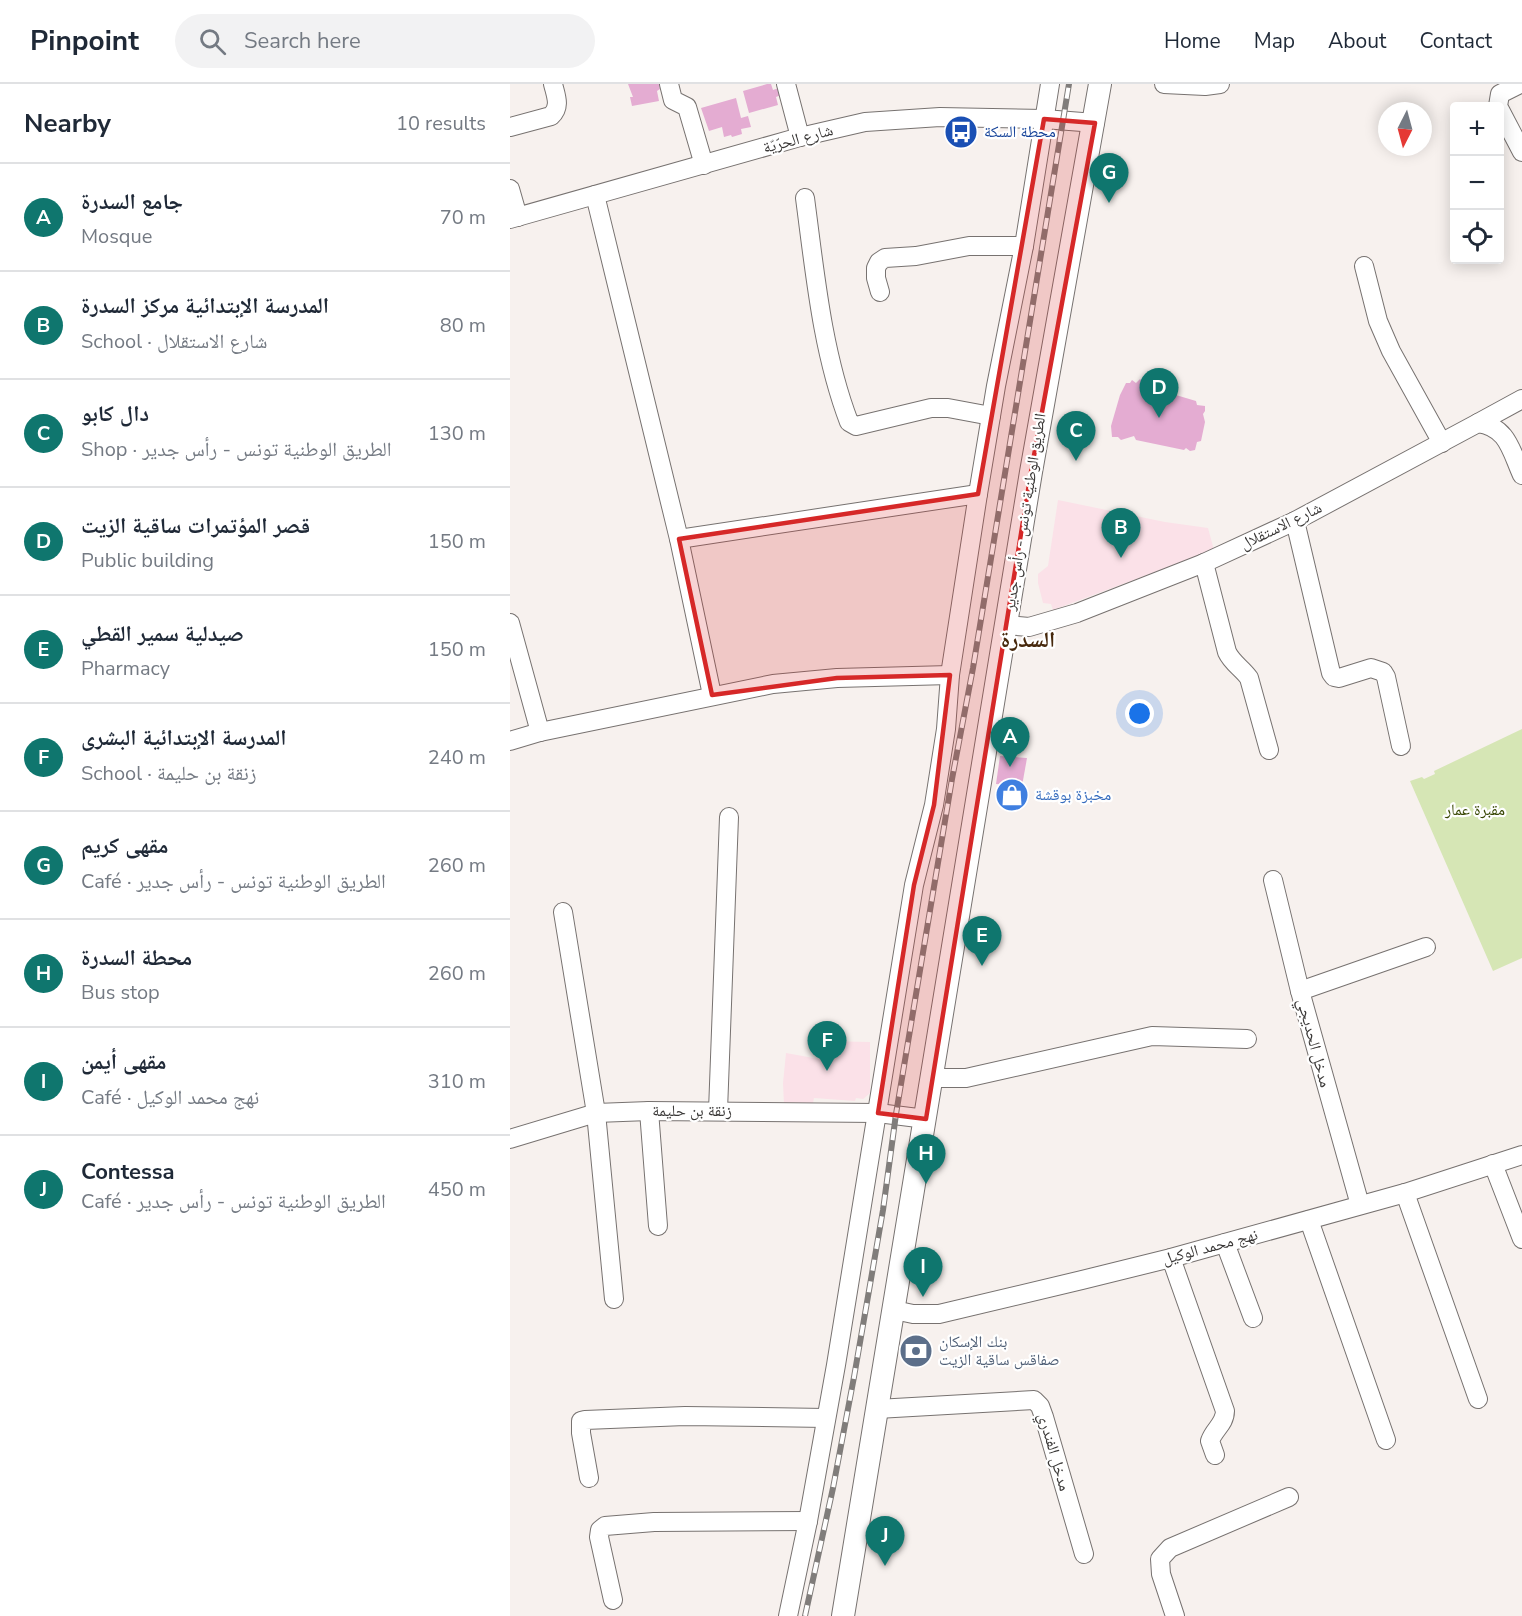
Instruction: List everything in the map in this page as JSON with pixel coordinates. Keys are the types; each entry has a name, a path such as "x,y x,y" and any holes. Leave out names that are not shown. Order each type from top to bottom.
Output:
{"main road":[{"name":"الطريق الوطنية تونس - رأس جدير","path":"843,1616 1035,449 1095,123 1100,84"}],"street":[{"path":"510,127 551,116 557,103 553,84"},
{"path":"669,84 673,100 687,107 704,165"},
{"path":"786,84 800,137"},
{"path":"788,1616 826,1418 914,885 934,805 978,494 1024,246 1050,84"},
{"path":"1164,84 1205,86 1220,84"},
{"path":"1499,102 1500,94 1520,84"},
{"name":"شارع الحرّيّة","path":"514,218 800,137 865,122 940,117 1044,119 1095,123"},
{"path":"1504,118 1522,152"},
{"path":"510,189 514,218"},
{"path":"595,195 679,539 712,695"},
{"path":"805,198 821,318 842,405 849,422 856,426 931,408 948,408 991,416"},
{"path":"880,292 876,268 885,258 916,256 969,246 1024,246"},
{"path":"1364,266 1378,321 1391,351 1443,443"},
{"name":"شارع الاستقلال","path":"1006,625 1029,627 1077,613 1204,563 1295,521 1522,399"},
{"path":"1478,423 1498,429 1506,439 1522,474"},
{"path":"679,539 978,494"},
{"path":"1295,521 1331,673 1334,677 1339,678 1371,668 1383,672 1401,746"},
{"path":"1204,563 1227,652 1230,660 1244,670 1249,678 1269,750"},
{"path":"510,623 540,732"},
{"path":"510,741 540,732 773,684 837,678 951,675"},
{"path":"718,1111 729,817"},
{"name":"مدخل الحديجي","path":"1273,880 1300,991 1360,1205"},
{"path":"563,912 596,1113 614,1299"},
{"path":"1300,991 1426,947"},
{"path":"932,1078 966,1078 1152,1036 1247,1039"},
{"path":"649,1111 658,1226"},
{"name":"زنقة بن حليمة","path":"510,1140 596,1113 718,1111 878,1113 926,1119"},
{"name":"نهج محمد الوكيل","path":"894,1310 913,1314 939,1314 1171,1258 1405,1193 1522,1155"},
{"path":"1493,1164 1522,1239"},
{"path":"1405,1193 1478,1399"},
{"path":"1310,1220 1386,1440"},
{"path":"1225,1243 1252,1318"},
{"path":"1171,1258 1225,1411 1225,1417 1210,1441 1215,1455"},
{"name":"مدخل الفندري","path":"878,1408 1034,1400 1041,1406 1084,1554"},
{"path":"588,1478 581,1421 685,1416 826,1418"},
{"path":"1175,1616 1161,1574 1160,1559 1170,1548 1288,1497"},
{"path":"613,1600 599,1537 600,1530 605,1526 654,1522 808,1521"}],"highlighted area":[{"path":"1044,119 1095,123 1031,472 926,1119 878,1113 914,885 934,805 950,675 837,678 712,695 679,539 978,494"}],"shaded area":[{"path":"1058,500 1165,522 1208,528 1214,550 1053,610 1051,604 1043,603 1038,574 1048,566"},
{"path":"821,1041 870,1042 870,1093 863,1099 856,1098 855,1101 814,1098 813,1103 784,1105 783,1083 786,1053 819,1059"}],"green space":[{"name":"مقبرة عمار","path":"1522,729 1522,958 1493,971 1410,781 1422,777 1424,779 1435,774 1434,771"}],"building":[{"path":"628,84 659,84 660,89 657,91 659,101 632,106 630,97 633,97"},
{"path":"771,84 773,90 779,88 781,95 776,97 778,105 749,113 743,91"},
{"path":"736,98 741,118 748,116 751,127 741,129 742,134 732,137 731,135 724,137 722,127 709,131 701,108"},
{"path":"1140,379 1149,387 1196,401 1197,405 1205,406 1203,414 1205,422 1201,441 1197,442 1195,450 1190,451 1186,448 1184,450 1136,440 1134,436 1121,440 1118,437 1112,437 1111,426 1120,395 1126,383 1132,380 1136,383"},
{"path":"1000,756 1027,758 1022,786 996,784"}],"railway":[{"path":"805,1616 833,1488 883,1210 896,1114 952,779 973,668 1069,84"}],"place":[{"name":"محطة السكة","path":"961,132"},
{"name":"مقهى كريم","path":"1109,203"},
{"name":"قصر المؤتمرات ساقية الزيت","path":"1159,418"},
{"name":"دال كابو","path":"1076,461"},
{"name":"المدرسة الإبتدائية مركز السدرة","path":"1121,558"},
{"name":"جامع السدرة","path":"1010,767"},
{"name":"مخبزة بوقشة","path":"1012,795"},
{"name":"صيدلية سمير القطي","path":"982,966"},
{"name":"المدرسة الإبتدائية البشرى","path":"827,1071"},
{"name":"محطة السدرة","path":"926,1184"},
{"name":"مقهى أيمن","path":"923,1297"},
{"name":"بنك الإسكان صفاقس ساقية الزيت","path":"916,1351"},
{"name":"Contessa","path":"885,1566"}],"district":[{"name":"السدرة","path":"1028,640"}]}
